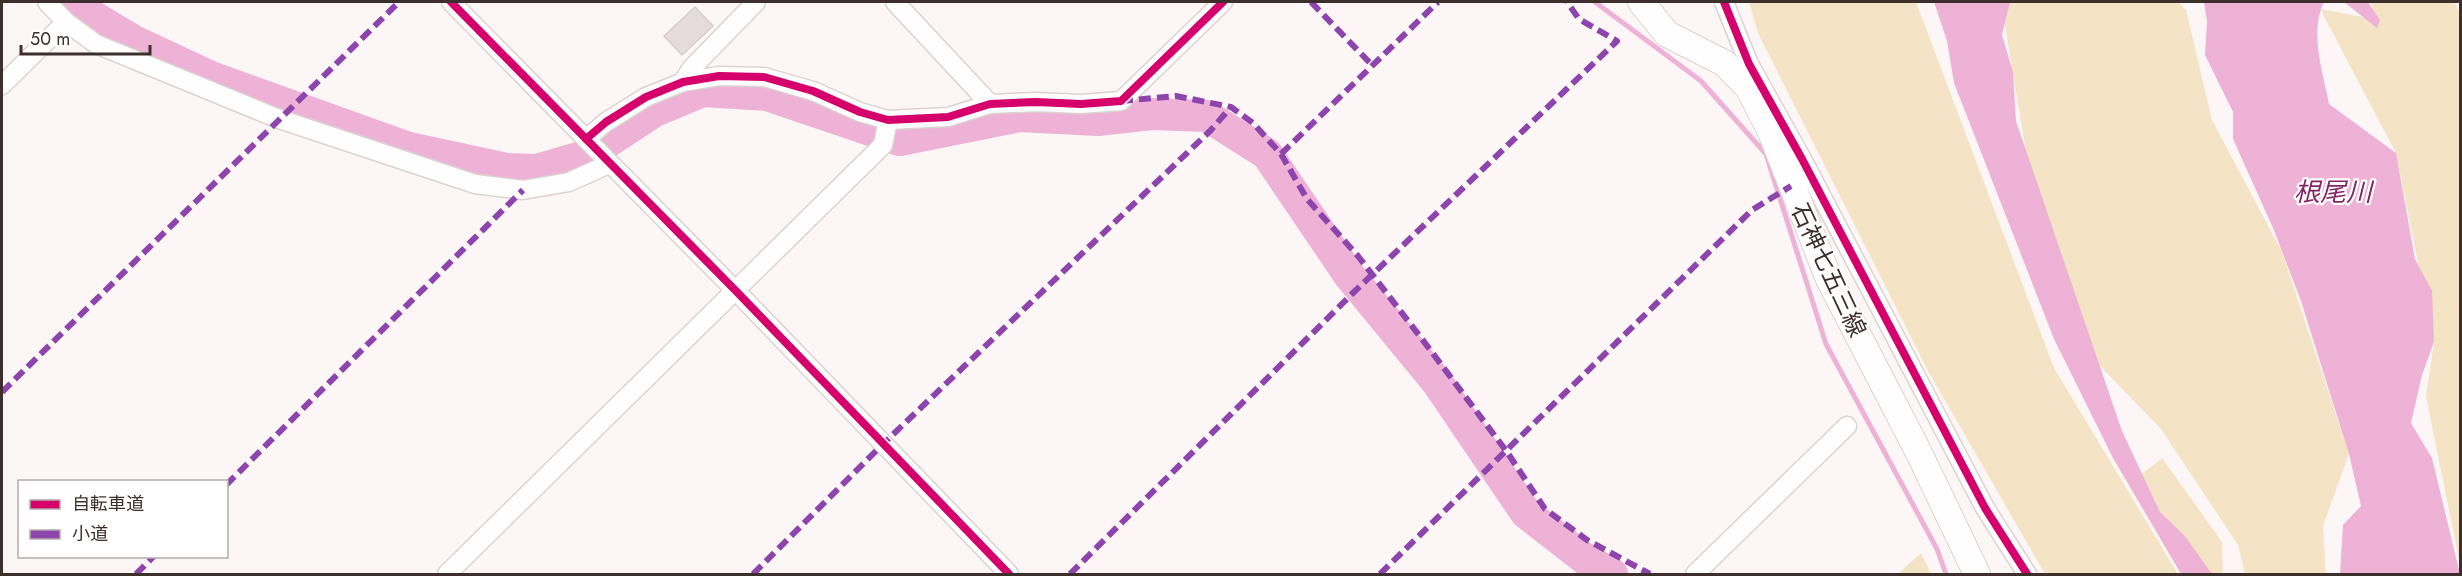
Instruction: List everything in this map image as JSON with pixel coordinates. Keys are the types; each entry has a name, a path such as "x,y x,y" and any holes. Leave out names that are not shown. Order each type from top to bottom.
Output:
{"main road":[{"name":"石神七五三線","path":"1641,2 1667,34 1724,63 1748,87 1771,132 1829,279 1919,453 1977,574"}],"street":[{"path":"47,2 66,22 96,44 279,119 474,184 523,189 569,182 609,164"},
{"path":"451,2 735,290 1009,574"},
{"path":"683,82 691,69 756,2"},
{"path":"895,2 990,104"},
{"path":"586,139 606,122 646,97 683,82 719,76 764,77 813,91 887,122 948,117 990,104 1036,102 1081,104 1121,101 1223,2"},
{"path":"1724,2 1749,64 1802,159 1985,508 2027,574"},
{"path":"2,85 66,22"},
{"path":"447,574 883,145 887,122"},
{"path":"1695,574 1847,426"}],"shaded area":[{"path":"1749,2 1916,2 2054,368 2178,574 2045,574 1928,371 1758,33"},
{"path":"2007,2 2178,2 2186,10 2212,120 2282,252 2349,454 2323,526 2326,574 2245,574 2238,545 2161,429 2099,365 2027,158 2004,19"},
{"path":"2370,2 2454,2 2460,13 2460,565 2426,396 2434,342 2396,153 2320,9 2379,20"},
{"path":"2162,458 2222,542 2223,574 2210,574 2160,512 2142,474"},
{"path":"1921,553 1931,574 1898,574"}],"water":[{"path":"1934,2 2010,2 2002,35 2013,72 2016,121 2122,431 2160,512 2184,535 2212,574 2181,574 2113,458 2054,339 1954,83 1947,41"},
{"name":"根尾川","path":"2204,2 2324,2 2317,39 2329,104 2396,153 2415,259 2432,291 2434,342 2422,375 2411,423 2432,458 2460,574 2340,574 2343,525 2361,506 2349,454 2301,301 2273,228 2233,139 2233,112 2205,55 2207,21"},
{"path":"2344,2 2368,2 2380,20 2377,28"}],"building":[{"path":"695,7 713,26 682,55 664,36"}],"waterway":[{"path":"69,2 134,41 211,77 409,148 507,169 536,170 588,155 655,111 703,91 767,95 900,140 1020,116 1098,120 1152,114 1207,116 1267,154 1349,275 1437,382 1526,513 1585,559 1612,574"},
{"path":"1595,2 1701,81 1766,154 1826,344 1937,549 1946,574"}],"marked path":[{"path":"2,392 399,2"},
{"path":"1311,2 1372,65"},
{"path":"1281,154 1438,2"},
{"path":"1070,574 1354,292 1617,41 1579,19 1567,2"},
{"path":"1121,101 1176,96 1231,107 1253,123 1281,154 1307,199 1358,256 1422,339 1507,452 1545,509 1587,540 1650,574"},
{"path":"753,574 882,445 1211,130 1231,107"},
{"path":"1380,574 1752,210 1791,186"},
{"path":"228,483 523,190"},
{"path":"136,574 152,558"}],"cycle path":[{"path":"451,2 735,290 1009,574"},
{"path":"586,139 606,122 646,97 683,82 719,76 764,77 813,91 860,112 888,120 948,117 990,104 1036,102 1081,104 1121,101 1223,2"},
{"path":"1724,2 1749,64 1802,159 1985,508 2027,574"}]}
